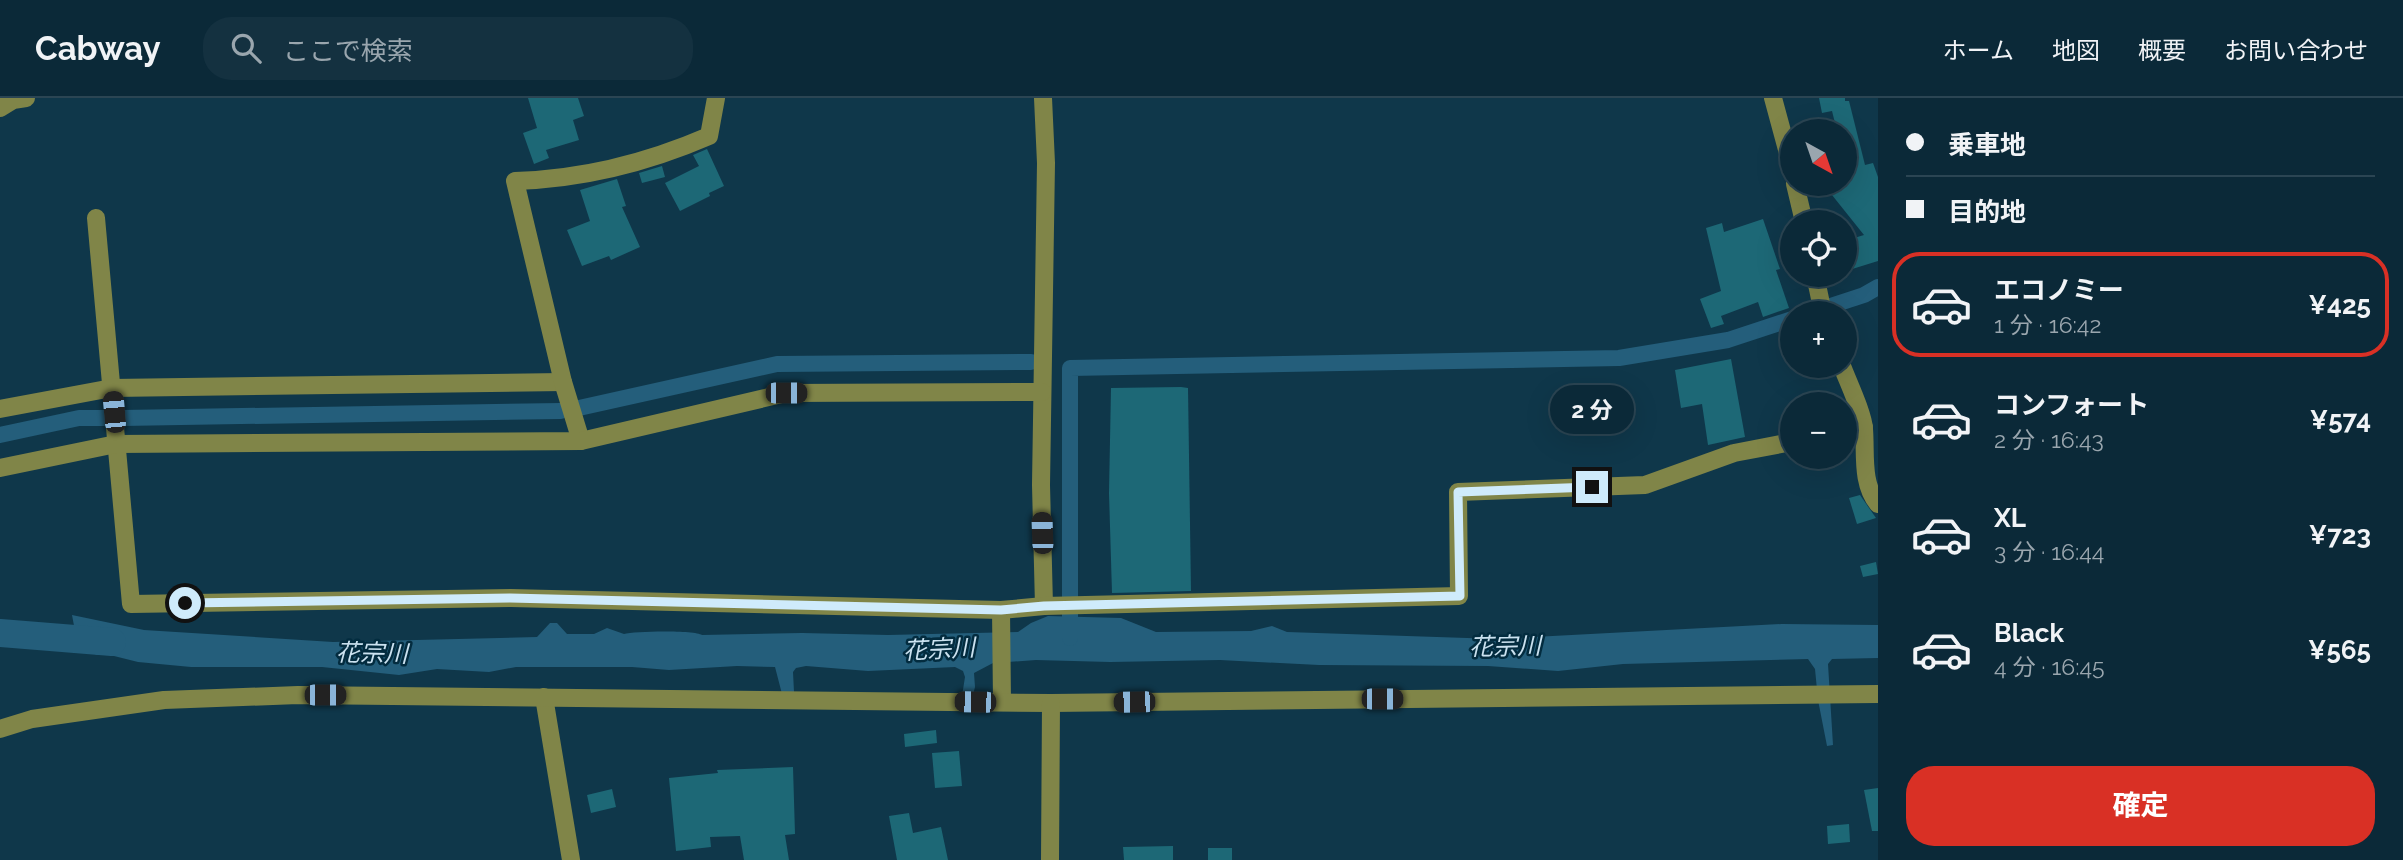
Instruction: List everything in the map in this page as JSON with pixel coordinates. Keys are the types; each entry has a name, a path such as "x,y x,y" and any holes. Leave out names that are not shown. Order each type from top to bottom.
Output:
{"street":[{"path":"0,108 13,100 26,98"},
{"path":"581,441 563,382 515,181 552,180 679,149 709,136 716,98"},
{"path":"1043,98 1046,163 1041,485 1044,606"},
{"path":"1773,98 1780,124"},
{"path":"96,218 131,604 510,598 1001,616 1044,606 1460,596 1458,492 1645,485 1734,453 1780,444"},
{"path":"1846,378 1864,427 1868,484 1878,504"},
{"path":"0,409 111,388 563,382"},
{"path":"0,468 116,444 581,441 786,393 1042,392"},
{"path":"1857,428 1864,427"},
{"path":"1001,616 1002,696"},
{"path":"0,729 32,719 164,700 298,695 1002,696 1051,703 1878,694"},
{"path":"544,697 572,860"},
{"path":"1050,860 1051,703"}],"water":[{"path":"72,615 144,630 333,642 537,637 550,623 557,623 567,634 594,634 607,628 624,634 688,632 702,635 1018,632 1048,616 1121,618 1156,632 1251,631 1272,626 1287,632 1497,639 1782,624 1878,625 1878,658 1832,659 1828,664 1833,745 1827,746 1815,669 1808,659 1623,664 1558,671 1488,666 1319,665 1220,660 1036,660 993,663 974,673 973,695 962,696 965,677 963,671 955,667 868,671 806,666 796,668 793,672 794,692 782,694 775,667 669,670 632,667 516,667 489,672 437,669 399,675 322,667 191,667 138,662 106,654 97,655 78,647"}],"building":[{"path":"528,98 578,98 584,116 573,120 579,140 546,150 549,158 534,164 523,133 537,128"},
{"path":"1819,98 1845,98 1845,101 1849,101 1854,119 1834,119 1832,111 1822,113"},
{"path":"1857,133 1865,165 1873,163 1878,177 1878,261 1857,268 1857,237 1864,235 1857,226 1857,210 1844,210 1833,196 1857,196"},
{"path":"707,149 724,186 680,211 665,183 699,166 693,155"},
{"path":"662,166 665,177 642,183 639,173"},
{"path":"617,179 626,206 622,207 640,247 611,260 609,256 582,266 567,230 590,221 580,190"},
{"path":"1763,219 1780,269 1776,270 1787,301 1780,301 1780,311 1763,317 1758,302 1721,316 1724,324 1711,328 1700,299 1721,291 1706,228 1722,223 1724,232"},
{"path":"1731,359 1745,437 1708,445 1702,404 1681,408 1675,370"},
{"path":"1111,388 1188,388 1191,591 1112,593 1109,493"},
{"path":"1860,495 1876,518 1857,524 1849,498"},
{"path":"1876,562 1878,574 1863,577 1860,566"},
{"path":"936,730 937,743 905,747 904,734"},
{"path":"959,751 962,786 935,788 932,753"},
{"path":"793,767 795,834 785,835 789,860 744,860 740,836 710,837 711,847 676,851 669,778 718,773 717,770"},
{"path":"1878,788 1878,831 1872,831 1864,790"},
{"path":"612,789 616,807 591,813 587,795"},
{"path":"909,813 913,833 941,827 948,860 897,860 889,816"},
{"path":"1849,824 1850,842 1828,844 1827,826"},
{"path":"1173,846 1173,860 1124,860 1123,847"},
{"path":"1208,848 1232,848 1232,860 1208,860"}],"waterway":[{"path":"1846,301 1878,287"},
{"path":"1070,638 1070,368 1619,358 1728,340 1780,323"},
{"path":"579,408 777,364 1031,362"},
{"path":"122,418 561,411"},
{"path":"0,435 79,418 105,418"},
{"name":"花宗川","path":"0,633 112,642"}],"route":[{"path":"185,603 510,598 1001,610 1044,606 1460,596 1458,492 1592,487"}]}
